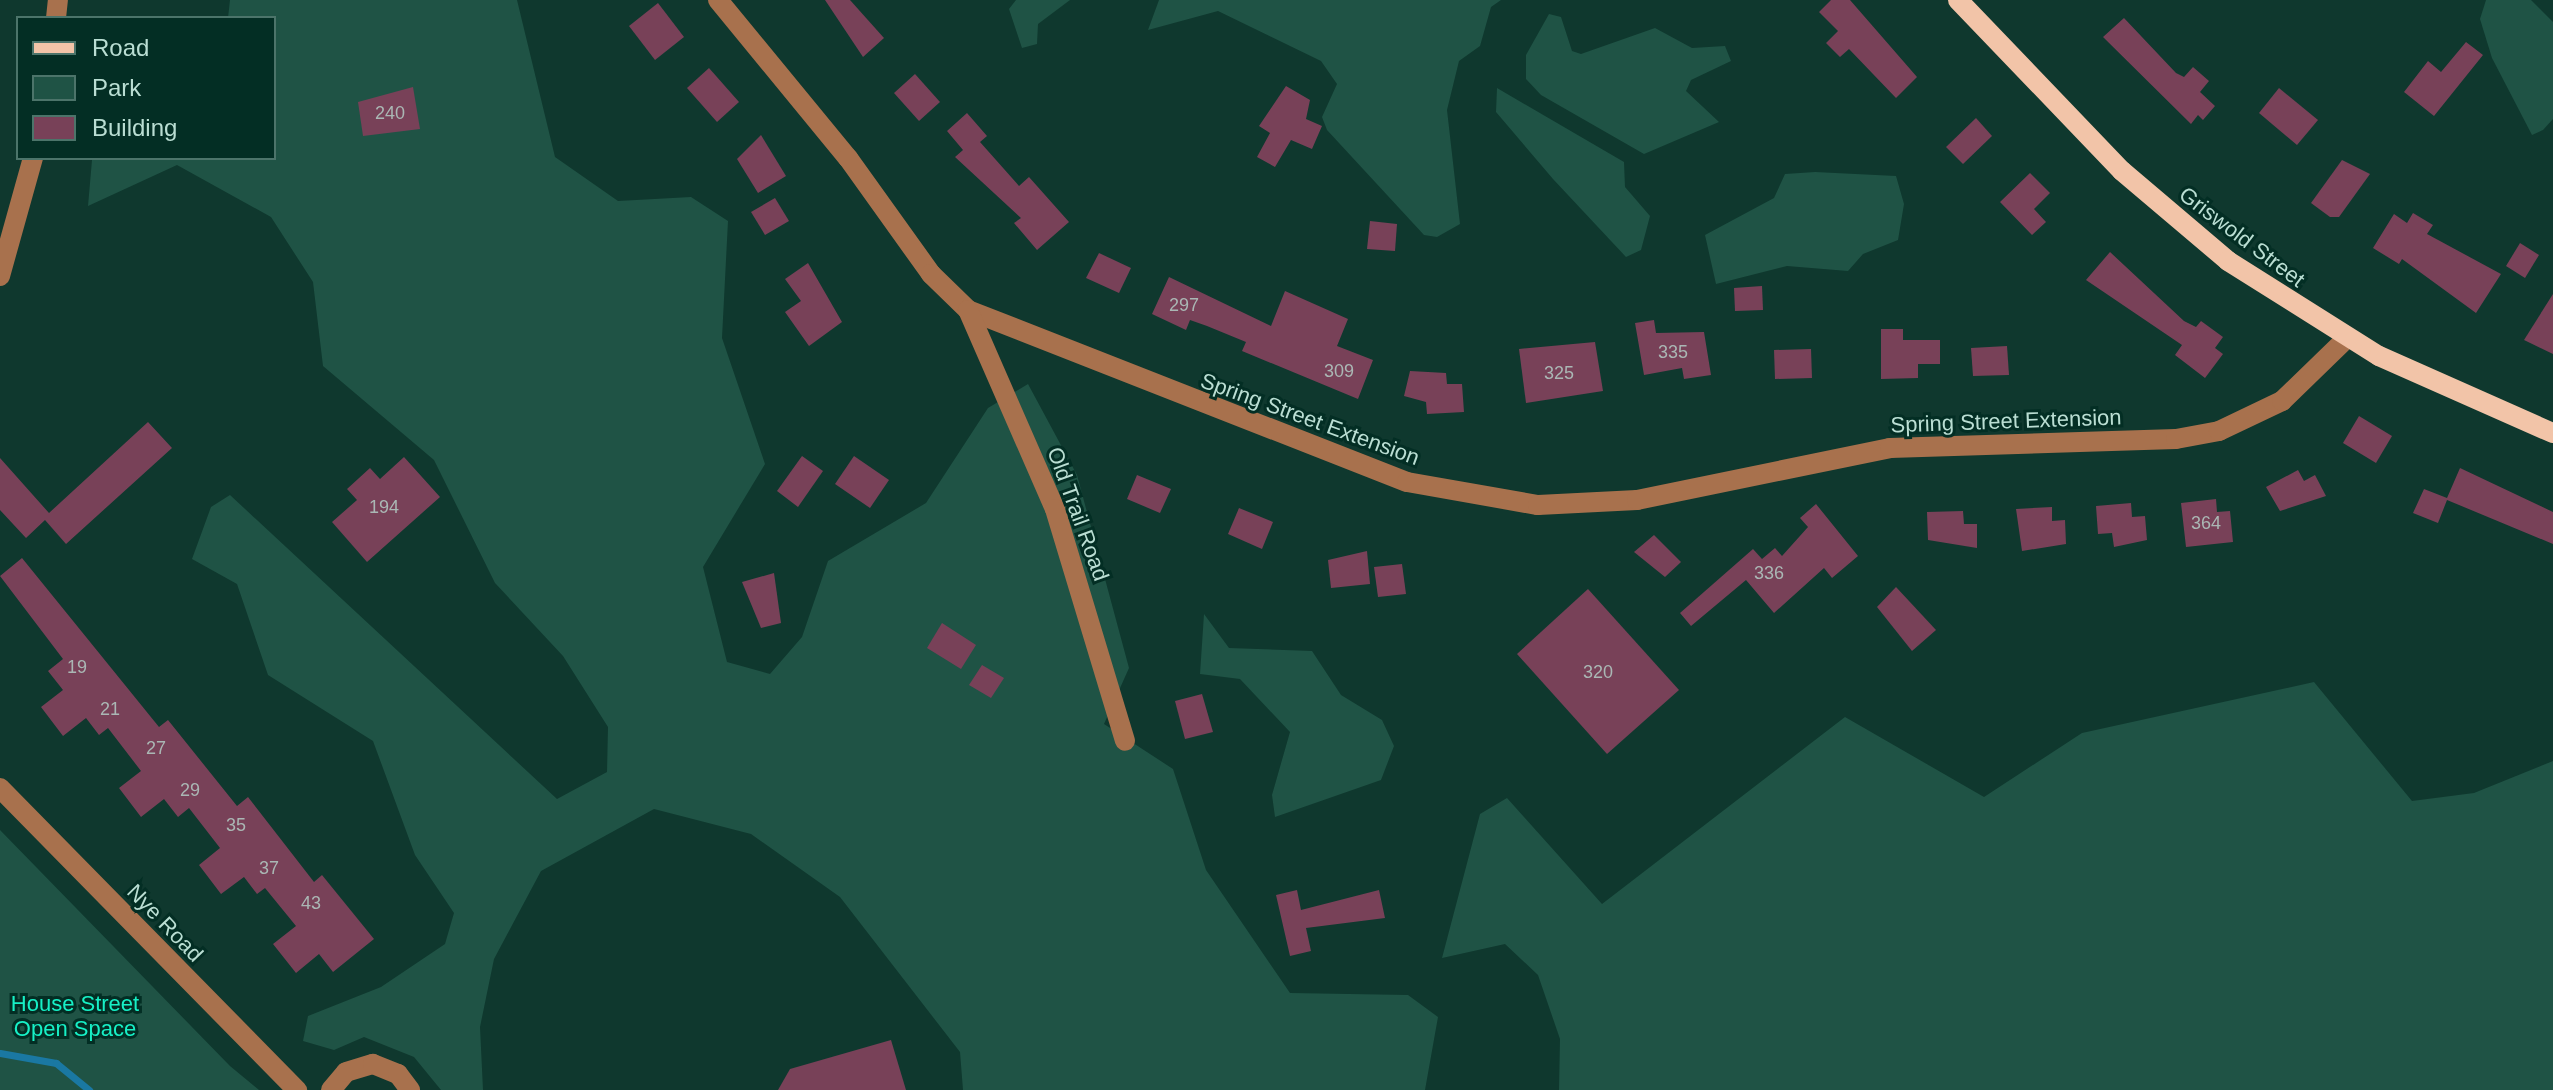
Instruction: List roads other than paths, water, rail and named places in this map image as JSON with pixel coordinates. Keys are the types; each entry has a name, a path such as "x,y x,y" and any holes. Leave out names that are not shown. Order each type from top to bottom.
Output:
{"main road":[{"name":"Griswold Street","path":"1958,0 2156,203 2265,288 2347,338 2553,433"}],"street":[{"name":"Spring Street Extension","path":"718,0 848,158 931,274 968,310 1395,478 1538,505 1637,500 1890,448 2219,431 2282,401 2347,338"},
{"path":"0,276 32,160"},
{"name":"Old Trail Road","path":"968,310 1055,509 1125,741"},
{"name":"Nye Road","path":"0,788 297,1090"},
{"path":"331,1090 346,1072 373,1064 398,1074 410,1090"}],"waterway":[{"path":"0,1053 56,1063 89,1090"}],"park label":[{"name":"House Street Open Space","path":"75,1016"}]}
